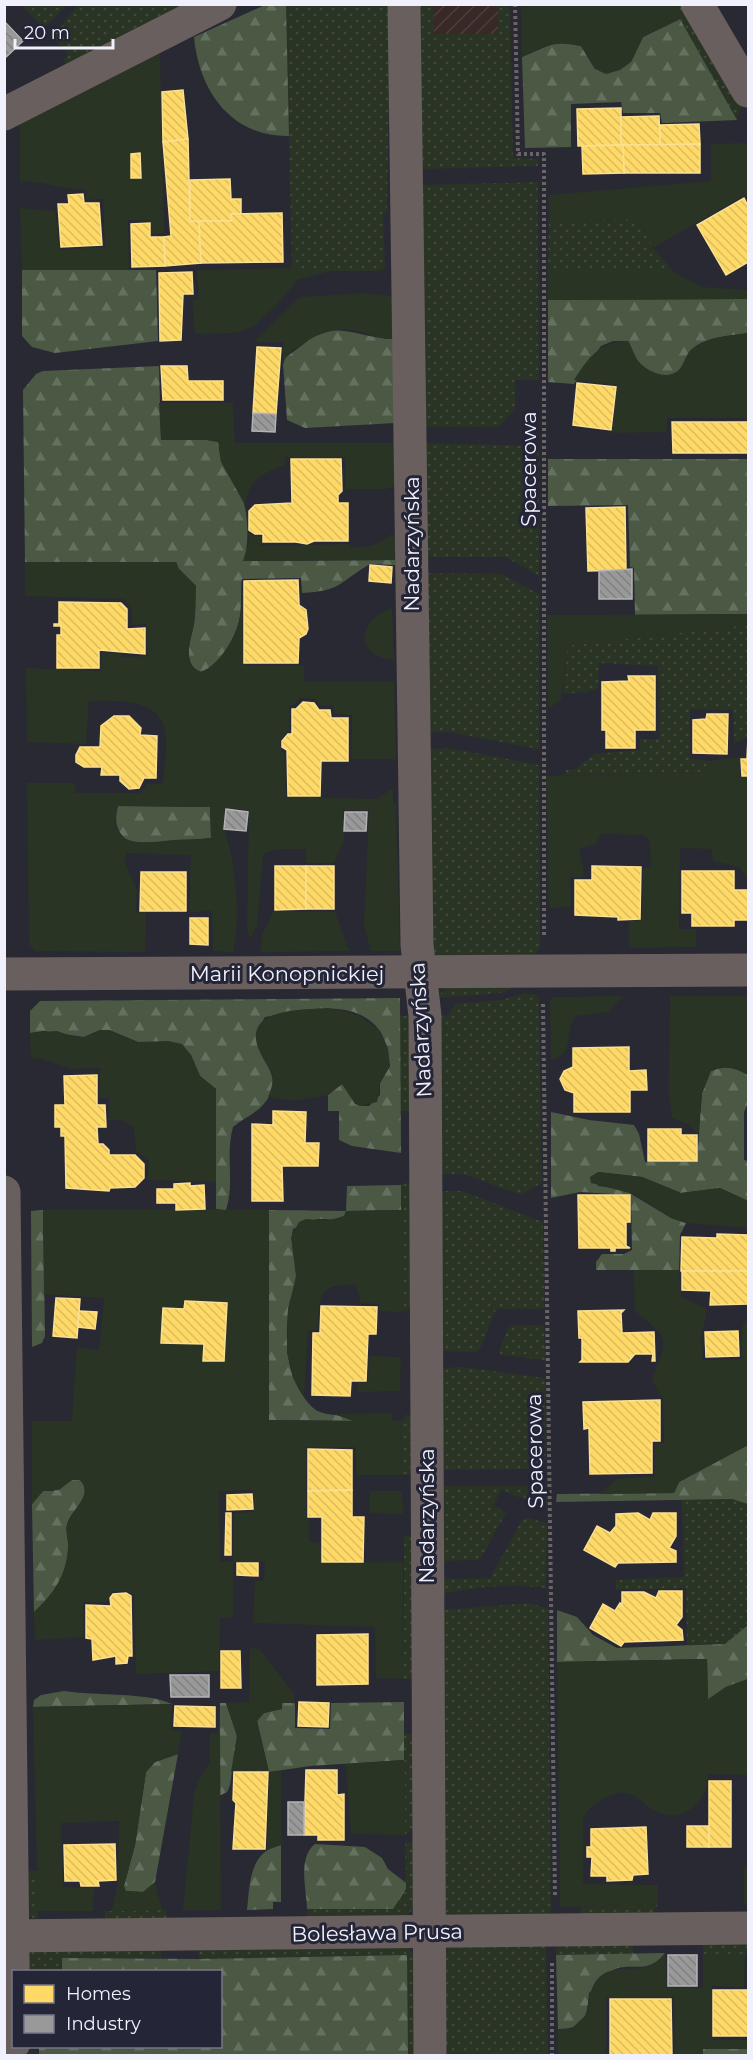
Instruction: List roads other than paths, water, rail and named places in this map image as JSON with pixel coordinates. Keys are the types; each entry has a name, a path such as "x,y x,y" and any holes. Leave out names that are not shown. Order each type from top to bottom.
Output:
{"street":[{"path":"4,114 220,4"},
{"name":"Nadarzyńska","path":"404,4 416,922 425,1028 430,2055"},
{"path":"697,4 748,92"},
{"name":"Marii Konopnickiej","path":"4,974 748,970"},
{"path":"4,1192 9,1936 12,2001"},
{"name":"Bolesława Prusa","path":"9,1936 748,1928"}]}
